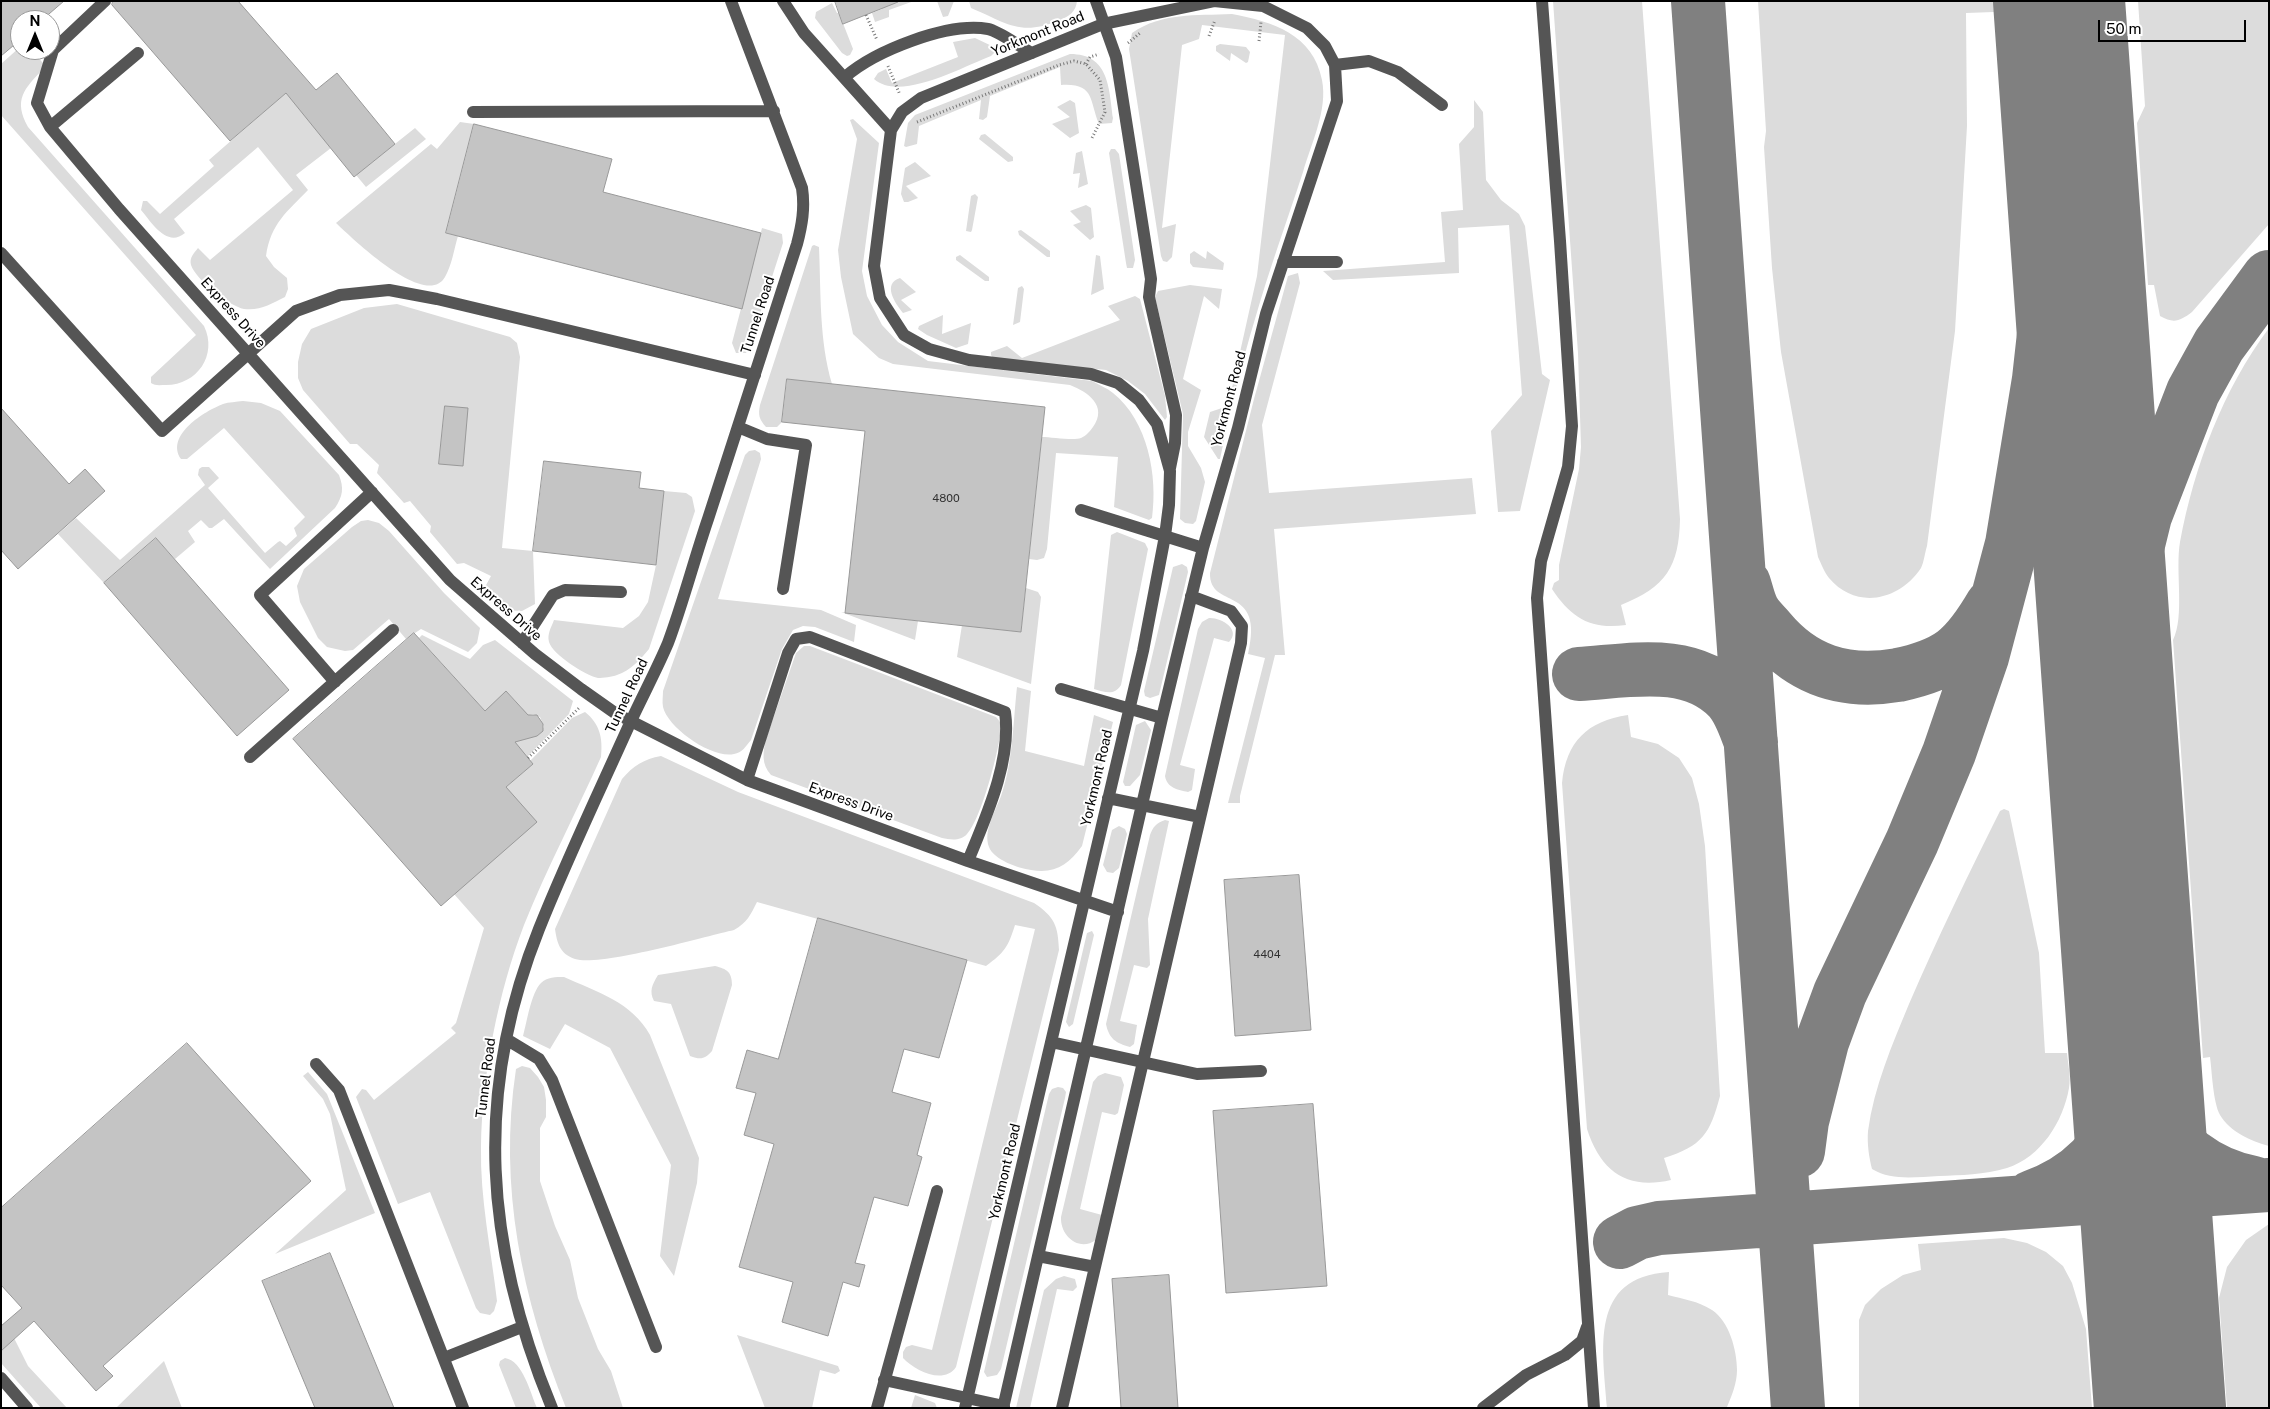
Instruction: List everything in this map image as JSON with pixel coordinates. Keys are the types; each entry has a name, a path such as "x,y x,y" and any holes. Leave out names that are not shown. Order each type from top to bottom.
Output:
{"street":[{"name":"Express Drive","path":"105,1 53,50 37,103 50,127 119,209 450,580 522,643 591,696 631,721 747,780 968,861 1118,912"},
{"name":"Tunnel Road","path":"552,1408 522,1327 509,1278 496,1180 495,1123 506,1039 519,984 539,929 668,642 797,244 803,219 802,188 731,1"},
{"path":"783,1 804,33 891,130"},
{"path":"1096,1 1116,57 1151,279 1149,297 1176,415 1175,443 1170,471"},
{"name":"Yorkmont Road","path":"967,1403 1143,651 1165,536 1170,471 1157,424 1139,400 1118,383 1090,374 969,360 929,350 904,335 880,298 874,266 891,130 902,112 921,98 1104,24 1214,1 1263,6 1307,28 1325,46 1335,65 1337,101 1266,314 1238,428 1203,548 1162,718 1004,1407"},
{"path":"1542,1 1572,426 1568,467 1541,561 1537,598 1594,1408"},
{"path":"845,77 859,65 882,52 949,29 989,29 1032,53"},
{"path":"50,127 138,53"},
{"path":"1335,65 1369,61 1376,63 1398,72 1442,105"},
{"path":"473,112 774,111"},
{"path":"1,253 162,431 296,311 340,295 389,290 437,299 754,375"},
{"path":"1284,262 1337,262"},
{"path":"738,427 767,439 806,445 783,589"},
{"path":"335,682 260,595 372,492"},
{"path":"1081,510 1203,548"},
{"path":"522,643 553,595 565,590 620,592"},
{"path":"1062,1408 1241,643 1242,626 1231,611 1191,596"},
{"path":"250,757 393,630"},
{"path":"747,780 788,653 796,639 810,637 1005,712 1007,729 999,775 987,815 968,861"},
{"path":"1061,689 1162,718"},
{"path":"1108,798 1200,817"},
{"path":"506,1039 539,1060 552,1080 656,1347"},
{"path":"1051,1042 1196,1074 1261,1071"},
{"path":"316,1064 339,1090 463,1408"},
{"path":"877,1408 937,1191"},
{"path":"1038,1256 1095,1267"},
{"path":"1483,1408 1526,1375 1565,1354 1582,1341 1588,1325"},
{"path":"444,1358 522,1327"},
{"path":"1,1378 27,1408"},
{"path":"884,1380 967,1403 1004,1407"}],"path":[{"path":"1209,36 1215,20 1214,1"},
{"path":"1207,20 1215,20"},
{"path":"1086,64 1090,57 1131,41 1144,30"},
{"path":"528,758 591,696"}],"shaded area":[{"path":"880,1 914,1 889,10 889,17 875,22 872,13 882,9"},
{"path":"937,1 954,1 948,16 943,17"},
{"path":"969,1 1077,1 1074,11 1069,15 1046,25 1024,28 1004,23 971,8"},
{"path":"1553,1 1642,1 1680,519 1677,550 1673,563 1659,583 1649,591 1621,605 1626,625 1602,626 1583,620 1567,608 1552,589 1554,583 1559,580 1559,565 1579,469 1581,447 1578,353"},
{"path":"1758,1 1993,1 1994,12 1966,13 1967,126 1955,331 1927,546 1921,568 1912,579 1901,588 1877,597 1864,598 1852,595 1840,588 1827,576 1818,557 1781,352 1772,268 1764,147 1766,131"},
{"path":"2138,1 2269,1 2269,224 2192,312 2184,318 2173,321 2160,316 2154,285 2148,285 2137,123 2145,106"},
{"path":"832,3 837,13 839,13 853,49 850,55 847,56 842,53 815,18 816,12"},
{"path":"1232,14 1276,26 1300,41 1310,51 1317,64 1322,80 1323,103 1318,127 1260,301 1240,371 1220,459 1218,459 1204,437 1210,412 1228,406 1257,276 1285,35 1202,25 1199,39 1182,45 1162,228 1176,224 1172,257 1167,262 1163,261 1161,256 1129,49 1132,33 1156,21 1180,16"},
{"path":"975,38 994,47 994,53 948,74 915,85 899,87 885,85 874,79 878,73 886,69 892,83 958,57 953,42"},
{"path":"1220,44 1246,47 1250,52 1248,62 1246,63 1231,53 1230,61 1216,51 1216,46"},
{"path":"1070,54 1093,60 1100,66 1108,85 1113,118 1112,123 1099,124 1092,101 1085,90 1072,85 1061,85 1060,67 990,96 987,117 983,120 979,119 981,100 919,126 917,144 904,146 908,123 915,115"},
{"path":"10,56 10,60 40,60 43,63 43,69 26,89 21,102 21,109 28,127 204,326 208,337 206,357 202,366 187,380 177,384 166,385 151,383 151,377 196,335 1,115 1,64"},
{"path":"304,77 331,148 296,175 308,190 281,219 268,245 266,256 274,267 287,278 288,289 285,297 260,308 244,309 230,303 206,285 194,271 191,260 198,248 210,260 293,190 258,147 174,219 185,233 178,237 166,236 155,227 141,210 143,201 147,201 160,214 214,166 209,160"},
{"path":"1070,100 1075,103 1079,133 1070,138 1052,124 1070,117 1057,107"},
{"path":"1474,100 1483,112 1486,180 1501,200 1519,214 1525,226 1542,374 1550,380 1520,511 1498,512 1491,431 1522,395 1509,225 1458,228 1459,273 1333,280 1323,271 1445,262 1441,212 1463,210 1459,144 1474,127"},
{"path":"853,119 879,143 862,271 867,296 882,325 898,342 928,361 1092,381 1111,391 1135,418 1148,450 1152,467 1152,518 1149,520 1114,507 1118,457 1056,453 1047,549 1044,558 1037,560 1029,559 1042,437 1073,439 1085,436 1097,419 1097,406 1094,401 1070,385 893,364 879,358 853,334 841,277 838,250 857,139 850,120"},
{"path":"460,122 474,124 446,233 458,236 445,277 436,285 422,285 389,268 336,223 431,144 437,149"},
{"path":"415,128 426,139 366,187 356,175"},
{"path":"985,134 1013,157 1013,161 1008,162 979,139 981,135"},
{"path":"1111,149 1115,149 1119,154 1135,260 1133,268 1127,268 1126,263 1109,153"},
{"path":"1082,151 1088,184 1078,188 1080,173 1073,174 1076,153"},
{"path":"915,162 931,176 906,186 918,198 904,202 901,194 905,168"},
{"path":"975,194 978,197 971,232 966,231 971,196"},
{"path":"1086,205 1091,208 1094,237 1090,240 1073,225 1081,222 1070,211"},
{"path":"762,228 782,234 783,243 749,348 746,353 736,353 732,343"},
{"path":"1021,230 1050,251 1050,257 1047,257 1019,235 1018,231"},
{"path":"812,246 819,247 823,333 832,384 787,379 782,422 777,427 766,427 760,417 760,405"},
{"path":"1194,251 1206,259 1207,251 1224,263 1223,270 1193,267 1190,263 1190,254"},
{"path":"960,255 989,277 989,281 985,281 956,260 956,257"},
{"path":"1096,255 1100,256 1104,289 1091,295"},
{"path":"1298,273 1300,283 1262,425 1269,493 1472,478 1476,514 1274,529 1285,655 1275,655 1240,796 1240,803 1228,803 1265,658 1248,654 1251,632 1249,617 1243,607 1218,592 1212,584 1210,573 1254,399 1288,276"},
{"path":"900,278 916,292 901,300 912,310 903,313 894,299 891,289 895,281"},
{"path":"1190,285 1222,289 1219,309 1204,296 1183,379 1201,390 1188,432 1188,446 1201,468 1205,482 1196,521 1193,524 1185,523 1180,519 1183,414 1155,297 1158,291"},
{"path":"1022,286 1024,289 1020,322 1013,325 1018,288"},
{"path":"1135,296 1140,299 1165,396 1167,417 1165,420 1145,394 1128,381 1106,370 993,358 991,355 991,352 1007,346 1022,358 1120,320 1108,306"},
{"path":"397,304 510,337 517,343 520,357 502,548 533,551 535,604 522,611 503,610 486,594 485,587 491,576 464,563 457,564 430,532 431,526 410,501 404,503 377,473 379,465 357,444 350,444 303,390 298,378 298,362 302,344 311,329 364,308"},
{"path":"943,315 942,334 971,323 968,344 956,348 918,329 919,326"},
{"path":"2269,328 2269,1146 2242,1135 2224,1121 2216,1103 2210,1057 2203,1058 2173,640 2177,630 2179,606 2178,566 2180,542 2193,486 2202,457 2224,403"},
{"path":"243,401 261,403 280,411 339,475 342,492 335,508 270,569 224,519 212,528 209,528 201,520 188,531 195,542 175,559 156,538 104,583 58,534 76,518 120,560 205,485 198,475 199,469 202,467 209,467 219,478 208,488 265,553 280,541 286,546 297,536 294,528 305,517 224,428 187,459 181,459 177,450 178,441 183,433 198,418 225,403"},
{"path":"755,450 760,453 761,459 718,599 821,610 856,625 854,642 815,627 803,626 793,630 782,649 751,740 739,752 725,754 703,747 673,724 663,707 663,691 745,455 749,451"},
{"path":"664,491 686,493 692,497 695,511 649,649 635,664 622,673 605,678 592,676 570,664 552,647 549,642 549,636 554,620 623,628 639,616 648,602 656,565"},
{"path":"368,520 379,523 389,531 444,593 480,628 477,643 468,652 421,629 406,639 389,619 353,650 345,651 327,647 318,638 300,602 297,586 304,569 352,527 361,521"},
{"path":"1117,532 1145,543 1148,549 1121,685 1115,691 1109,692 1094,689 1111,535"},
{"path":"1182,564 1187,567 1188,572 1159,695 1150,698 1145,696 1144,691 1173,567"},
{"path":"1026,588 1038,592 1041,597 1031,684 957,657 962,625 1021,632"},
{"path":"841,612 918,621 915,640"},
{"path":"1209,618 1224,622 1231,628 1233,633 1229,642 1214,638 1180,765 1195,769 1192,790 1188,792 1171,786 1165,776 1198,629 1202,622"},
{"path":"422,635 470,659 483,645 495,640 573,701 569,714 527,757 419,638","holes":["507,692 522,708 495,702","533,714 540,717 544,727 537,736 530,737 526,716"]},
{"path":"804,646 810,646 998,719 1001,726 1000,737 989,783 978,814 965,836 956,839 942,838 771,775 764,762 766,739 796,653"},
{"path":"1017,687 1031,691 1025,751 1084,766 1094,715 1113,722 1082,846 1066,863 1047,871 1026,869 1007,863 992,852 988,841 989,828 1008,770"},
{"path":"585,712 594,721 599,732 601,738 601,757 524,925 506,978 488,1063 482,1120 481,1166 484,1205 497,1301 494,1311 490,1315 480,1313 476,1308 430,1192 398,1204 356,1097 362,1089 366,1090 374,1100 456,1033 451,1028 456,1023 484,928 454,894 506,787 533,764 530,761 572,718"},
{"path":"1628,715 1631,737 1658,744 1679,758 1692,778 1699,804 1705,846 1720,1096 1712,1120 1702,1137 1687,1149 1664,1158 1671,1180 1655,1182 1629,1180 1608,1167 1600,1157 1587,1129 1562,783 1568,756 1581,736 1601,722"},
{"path":"1145,721 1151,730 1140,775 1130,786 1125,786 1123,782 1136,725"},
{"path":"661,756 738,792 1034,903 1047,913 1054,923 1058,934 1059,950 956,1367 951,1372 937,1375 922,1371 903,1358 903,1352 906,1347 912,1345 932,1350 1035,929 1015,925 1005,949 986,966 757,902 751,914 734,930 606,959 588,960 570,957 560,947 555,929 622,779 639,764"},
{"path":"2004,809 2009,811 2039,953 2045,1053 2067,1053 2070,1079 2062,1113 2040,1147 2019,1163 2007,1168 1973,1174 1913,1177 1896,1177 1880,1173 1872,1169 1868,1150 1868,1131 1884,1066 1909,1004 1942,931 2000,811"},
{"path":"1169,821 1148,919 1150,965 1147,968 1134,965 1120,1021 1137,1025 1134,1044 1130,1047 1114,1040 1106,1024 1150,835 1159,822"},
{"path":"1119,826 1125,829 1127,834 1119,868 1113,873 1107,872 1103,865 1112,830"},
{"path":"1092,931 1094,935 1073,1024 1069,1027 1066,1022 1087,933"},
{"path":"715,966 723,968 730,974 732,985 712,1051 705,1057 697,1058 690,1056 671,1004 654,1001 652,988 658,975"},
{"path":"555,977 564,977 613,999 634,1014 642,1024 650,1035 699,1158 697,1183 674,1276 660,1256 671,1165 610,1048 565,1024 550,1049 523,1036 532,1000 541,983"},
{"path":"522,1066 530,1068 544,1087 546,1117 540,1128 540,1181 555,1226 570,1260 578,1298 598,1349 611,1371 623,1408 566,1408 550,1367 537,1325 526,1284 512,1199 511,1113 516,1069"},
{"path":"308,1072 327,1094 375,1213 275,1254 346,1190 330,1114 323,1099 303,1076"},
{"path":"1105,1073 1121,1077 1124,1085 1118,1113 1115,1115 1102,1112 1080,1209 1102,1215 1096,1240 1083,1244 1077,1243 1067,1236 1061,1217 1093,1082 1098,1076"},
{"path":"1063,1088 1066,1092 1065,1098 1001,1369 997,1375 987,1377 984,1372 1049,1094 1052,1089"},
{"path":"2269,1224 2269,1408 2227,1408 2219,1298 2227,1267 2246,1240"},
{"path":"2004,1238 2027,1243 2046,1252 2063,1266 2072,1283 2086,1329 2092,1408 1859,1408 1859,1320 1865,1305 1881,1289 1903,1275 1921,1270 1918,1244"},
{"path":"1669,1272 1668,1295 1696,1302 1712,1310 1723,1321 1731,1337 1737,1362 1737,1375 1727,1407 1607,1408 1604,1341 1606,1320 1613,1302 1625,1287 1643,1277"},
{"path":"1064,1276 1075,1279 1077,1287 1073,1291 1057,1289 1030,1408 1016,1408 1044,1290 1056,1279"},
{"path":"737,1335 838,1366 840,1371 835,1374 820,1370 812,1408 765,1408"},
{"path":"14,1338 28,1366 67,1408 41,1408 1,1363 1,1343"},
{"path":"505,1358 511,1360 521,1371 537,1408 516,1408 499,1365 500,1361"},
{"path":"164,1361 182,1408 116,1408"},
{"path":"915,1395 935,1403 937,1408 911,1408"}],"building":[{"path":"1,1 64,1 54,10 10,10 10,48 1,56"},
{"path":"113,1 238,1 316,90 337,73 395,144 354,177 286,93 230,141 112,5"},
{"path":"835,1 898,1 898,2 843,24"},
{"path":"474,124 612,159 603,192 761,233 742,309 446,233"},
{"path":"787,379 1045,407 1021,632 845,613 865,431 782,422"},
{"path":"445,406 468,408 463,466 439,464"},
{"path":"1,408 69,484 85,469 105,491 18,569 1,550"},
{"path":"544,461 641,472 639,488 664,491 656,565 533,551"},
{"path":"156,538 289,690 237,736 104,583"},
{"path":"414,633 485,711 506,691 528,715 537,715 543,724 543,731 537,736 515,742 533,764 506,787 537,822 441,906 293,739"},
{"path":"1299,875 1311,1030 1235,1036 1224,880"},
{"path":"818,918 967,960 939,1058 904,1049 892,1092 931,1103 917,1155 922,1157 908,1206 874,1197 855,1263 865,1265 859,1287 843,1282 828,1336 782,1322 793,1282 739,1267 774,1144 744,1135 756,1093 736,1088 747,1050 778,1059"},
{"path":"187,1043 311,1181 103,1366 113,1376 96,1391 34,1321 1,1351 1,1326 22,1308 1,1285 1,1208"},
{"path":"1313,1104 1327,1286 1226,1293 1213,1111"},
{"path":"330,1253 394,1408 315,1408 262,1281"},
{"path":"1169,1275 1178,1408 1121,1408 1112,1279"}],"taxiway":[{"path":"1698,1 1798,1408"},
{"path":"1798,1151 1802,1121 1822,1042 1840,993 1912,842 1949,753 1982,657 2012,544 2039,379 2049,289 2063,45"},
{"path":"2113,735 2129,581 2145,516 2193,392 2219,345 2269,277"},
{"path":"1744,584 1756,615 1782,644 1796,656 1826,671 1860,678 1898,675 1941,661 1965,643 1992,605"},
{"path":"1579,674 1638,669 1678,672 1696,677 1713,685 1729,698 1739,713 1751,742"},
{"path":"2032,1197 2065,1182 2079,1172 2092,1160 2113,1133 2130,1094 2135,1050"},
{"path":"2135,1052 2148,1101 2166,1131 2191,1156 2206,1165 2221,1173 2254,1183"},
{"path":"1620,1242 1637,1233 1659,1228 2269,1185"}],"runway":[{"path":"2059,1 2160,1408"}]}
